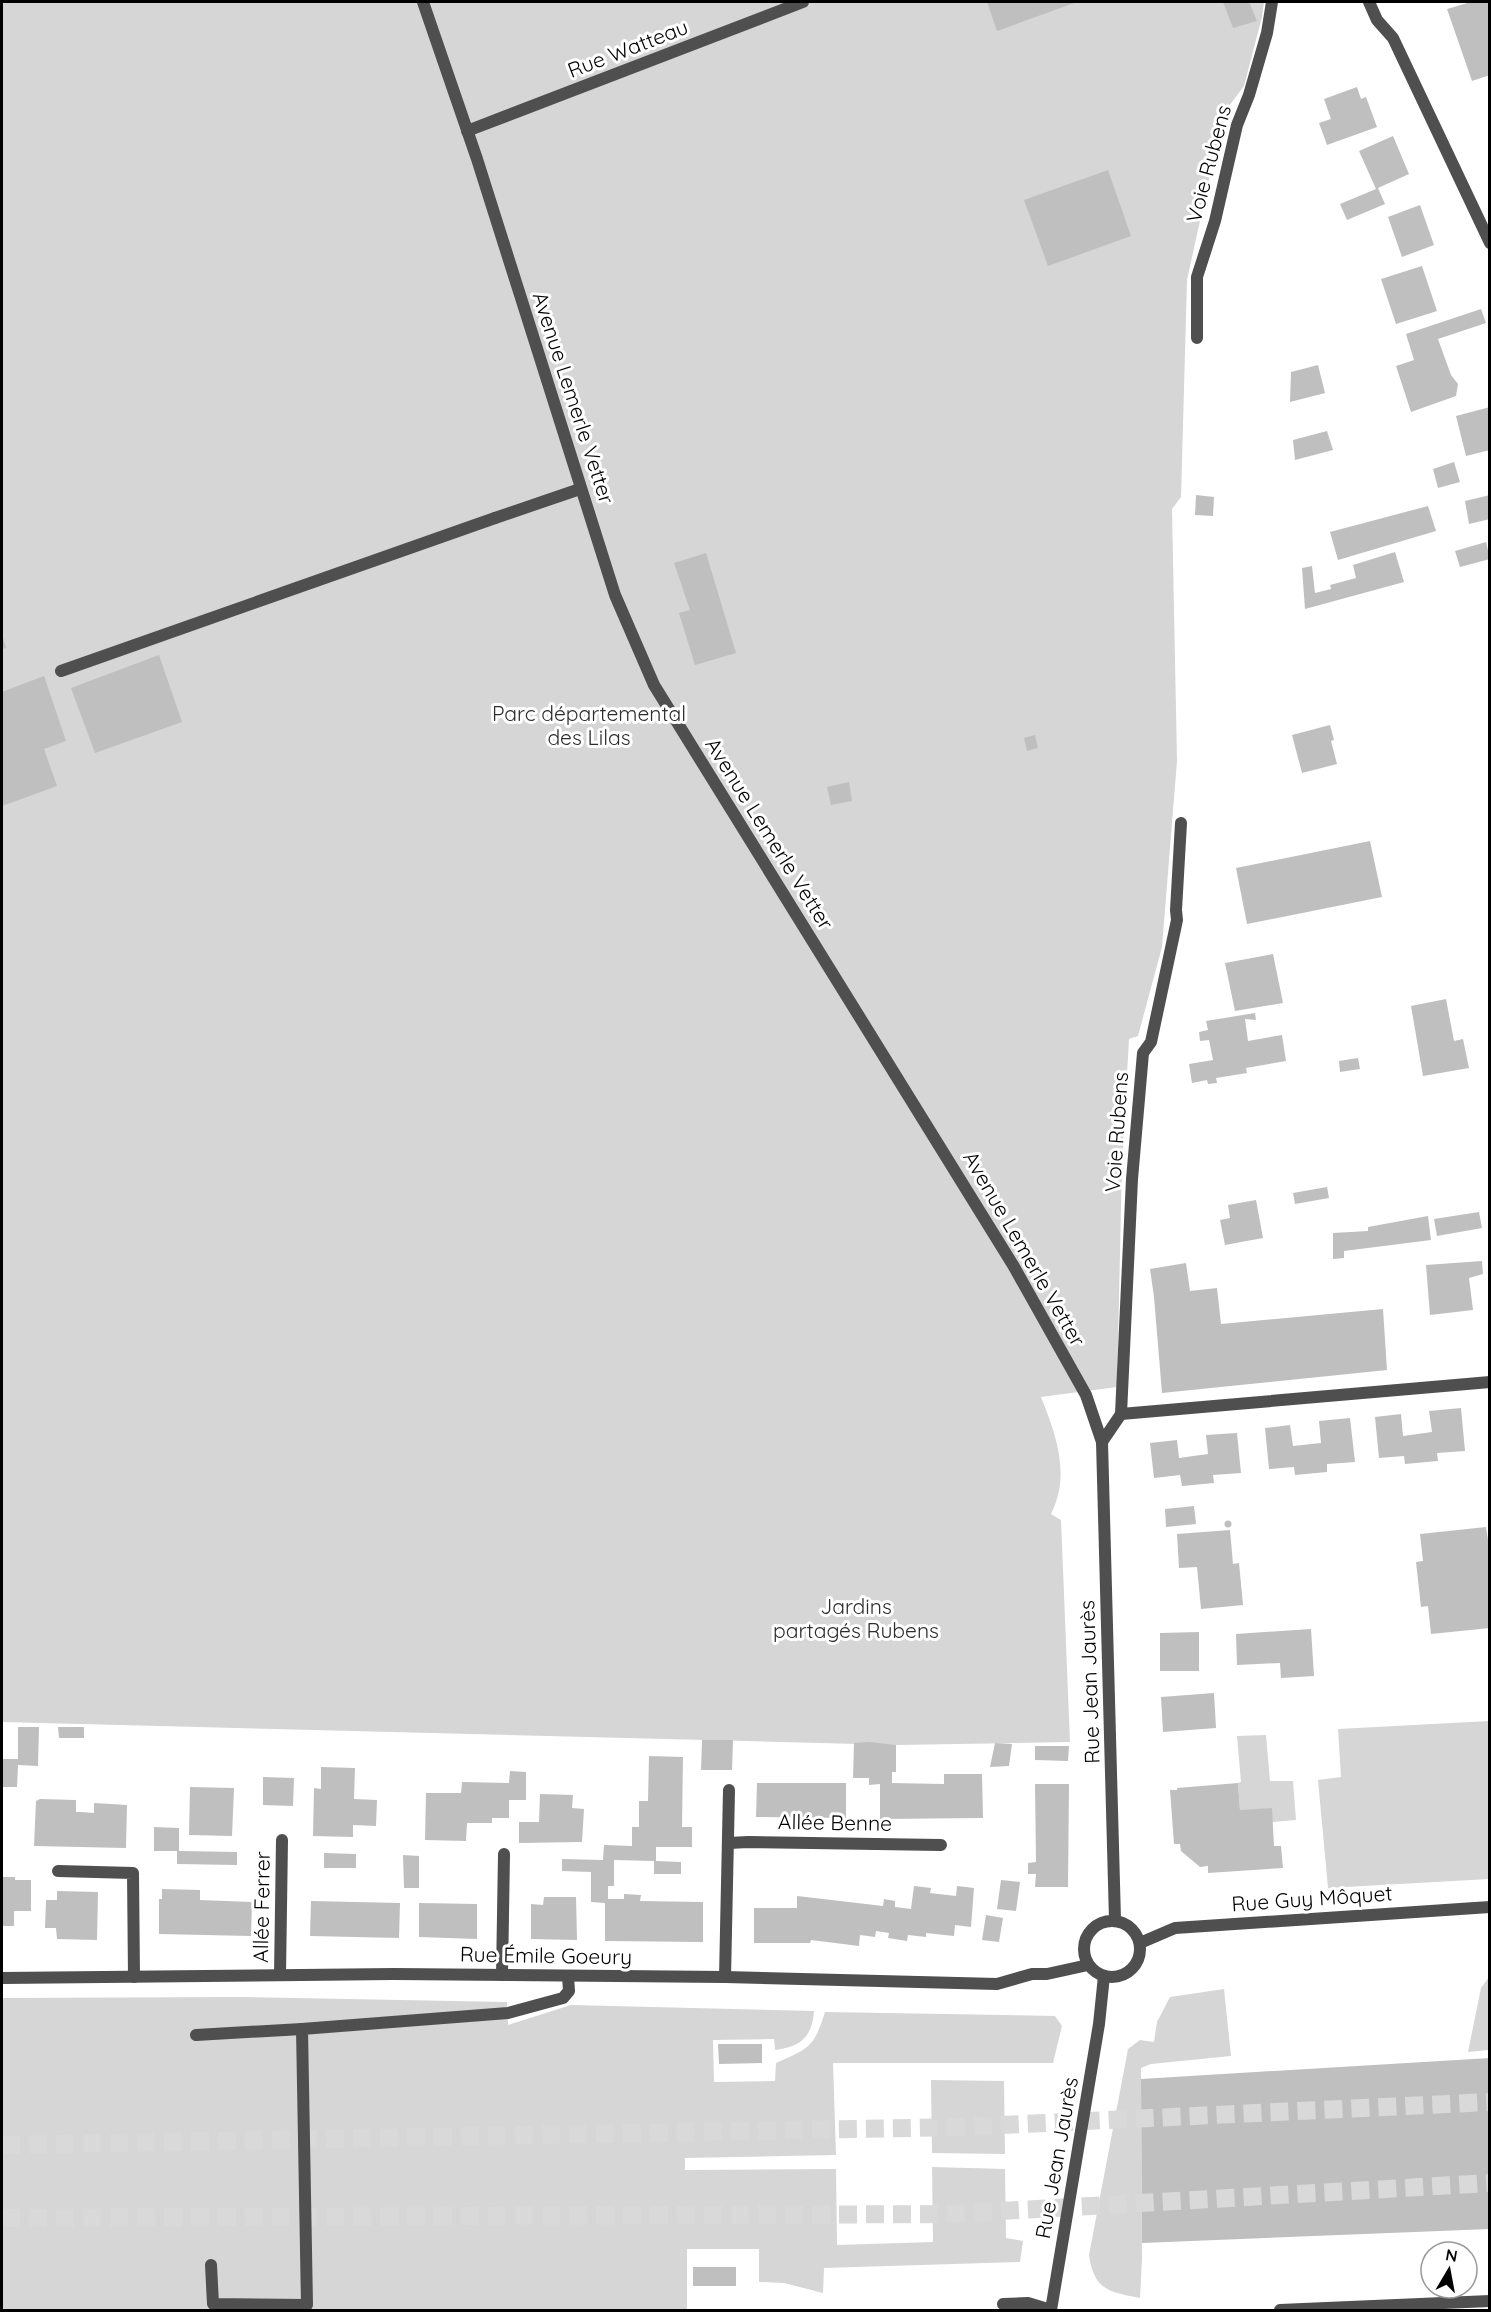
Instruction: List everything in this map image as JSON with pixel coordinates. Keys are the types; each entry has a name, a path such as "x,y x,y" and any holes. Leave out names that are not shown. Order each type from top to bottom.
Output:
{"street":[{"name":"Avenue Lemerle Vetter","path":"423,2 467,131 615,595 654,685 1013,1264 1086,1395 1102,1442"},
{"name":"Rue Watteau","path":"467,131 803,2"},
{"name":"Voie Rubens","path":"1197,338 1197,277 1215,221 1237,125 1249,95 1267,33 1272,2"},
{"path":"1369,2 1377,20 1393,38 1490,243"},
{"path":"61,671 580,489"},
{"name":"Voie Rubens","path":"1121,1414 1132,1179 1143,1053 1151,1042 1177,920 1181,823"},
{"path":"1102,1442 1121,1414 1490,1382"},
{"name":"Rue Jean Jaurès","path":"1102,1442 1115,1920"},
{"path":"725,1977 729,1790"},
{"name":"Allée Ferrer","path":"280,1975 282,1840"},
{"name":"Allée Benne","path":"729,1844 748,1842 941,1845"},
{"path":"502,1975 504,1854"},
{"path":"58,1871 132,1873 134,1977"},
{"name":"Rue Guy Môquet","path":"1140,1943 1175,1928 1490,1907"},
{"path":"1115,1920 1132,1928 1140,1943 1141,1953 1131,1970 1123,1976 1104,1976 1095,1972 1088,1965 1084,1947 1086,1938 1098,1924 1115,1920"},
{"name":"Rue Émile Goeury","path":"2,1978 502,1975 725,1977 997,1984 1032,1974 1047,1974 1088,1965"},
{"path":"196,2036 508,2013 563,1998 569,1991 568,1976"},
{"name":"Rue Jean Jaurès","path":"1051,2310 1099,2024 1104,1976"},
{"path":"211,2265 213,2304 307,2305 302,2029"},
{"path":"1280,2310 1490,2301"},
{"path":"1003,2304 1028,2303 1051,2310"}],"green space":[{"name":"Parc départemental des Lilas","path":"2,2 1264,2 1244,86 1229,106 1212,166 1187,280 1181,497 1172,509 1177,761 1162,947 1138,1036 1129,1039 1122,1163 1117,1387 1041,1397 1056,1440 1061,1470 1057,1499 1051,1514 1061,1520 1070,1742 897,1745 2,1722"},
{"path":"1489,1721 1489,1879 1328,1888 1318,1780 1341,1777 1338,1729"},
{"path":"1266,1735 1270,1781 1293,1781 1296,1820 1273,1822 1240,1810 1238,1783 1241,1782 1237,1736"},
{"path":"1489,1977 1489,2050 1468,2052 1481,1988"},
{"path":"1224,1989 1231,2056 1151,2064 1141,2068 1142,2259 1140,2298 1120,2294 1099,2283 1091,2267 1089,2255 1128,2049 1140,2040 1154,2042 1157,2022 1170,1997"},
{"path":"245,1997 507,2002 508,2025 571,2005 814,2011 808,2034 798,2043 784,2049 775,2050 774,2039 713,2040 714,2082 775,2081 776,2063 804,2050 814,2040 825,2012 1055,2016 1062,2026 1053,2063 833,2063 836,2155 685,2158 685,2170 836,2169 837,2245 933,2242 932,2167 1005,2169 1006,2238 1023,2241 1020,2262 824,2268 823,2293 784,2283 759,2282 759,2249 687,2249 687,2310 2,2310 2,1998"},
{"path":"931,2080 1004,2081 1005,2154 932,2153"}],"building":[{"path":"987,2 1077,2 997,31"},
{"path":"1223,2 1249,2 1257,21 1233,28"},
{"path":"1471,2 1490,2 1490,75 1472,81 1447,9"},
{"path":"1357,87 1361,99 1366,97 1377,127 1327,145 1319,123 1331,119 1324,99"},
{"path":"1393,136 1409,174 1378,188 1385,204 1347,220 1340,204 1376,189 1359,151"},
{"path":"1108,170 1131,236 1048,266 1024,200"},
{"path":"1420,205 1434,245 1402,257 1388,217"},
{"path":"1422,266 1437,311 1396,324 1381,279"},
{"path":"1481,309 1486,323 1438,339 1451,375 1458,384 1456,396 1411,412 1396,366 1414,360 1406,334"},
{"path":"1318,365 1325,393 1290,402 1291,372"},
{"path":"1490,407 1490,450 1466,456 1456,416"},
{"path":"1327,431 1333,450 1295,460 1293,440"},
{"path":"1454,462 1460,482 1438,488 1433,469"},
{"path":"1196,495 1214,497 1213,516 1195,515"},
{"path":"1490,495 1490,519 1469,524 1465,501"},
{"path":"1428,506 1436,531 1338,560 1330,532"},
{"path":"1486,542 1490,559 1460,567 1455,551"},
{"path":"1395,552 1404,582 1305,609 1302,568 1312,566 1315,593 1331,589 1330,585 1356,578 1353,565"},
{"path":"706,553 736,653 695,665 679,613 690,610 674,563"},
{"path":"2,634 6,648 2,649"},
{"path":"159,655 182,722 95,753 71,688"},
{"path":"44,676 66,741 44,749 57,786 2,806 2,692"},
{"path":"1330,725 1334,740 1331,741 1337,764 1302,773 1292,735"},
{"path":"1035,735 1038,748 1027,751 1024,738"},
{"path":"849,782 852,801 831,805 827,787"},
{"path":"1370,841 1382,897 1247,924 1236,868"},
{"path":"1273,954 1283,1003 1235,1011 1225,963"},
{"path":"1446,999 1454,1041 1463,1039 1469,1068 1423,1076 1411,1006"},
{"path":"1255,1013 1256,1020 1245,1019 1248,1041 1282,1035 1286,1061 1246,1068 1247,1073 1216,1078 1217,1083 1208,1084 1207,1080 1192,1083 1189,1064 1213,1060 1209,1040 1200,1041 1199,1032 1208,1030 1206,1021"},
{"path":"1358,1058 1360,1069 1340,1072 1339,1061"},
{"path":"1327,1187 1329,1198 1295,1204 1293,1193"},
{"path":"1256,1200 1263,1238 1225,1245 1220,1220 1230,1218 1228,1205"},
{"path":"1479,1212 1482,1228 1437,1236 1434,1219"},
{"path":"1428,1216 1431,1240 1344,1251 1344,1258 1333,1259 1333,1233 1368,1231 1368,1227"},
{"path":"1482,1261 1483,1274 1469,1278 1473,1310 1430,1315 1426,1265"},
{"path":"1186,1263 1190,1291 1217,1288 1221,1324 1383,1309 1387,1370 1162,1393 1150,1269"},
{"path":"1461,1408 1465,1451 1437,1453 1438,1461 1405,1464 1404,1456 1379,1458 1375,1417 1401,1414 1403,1436 1432,1432 1429,1411"},
{"path":"1350,1418 1355,1462 1327,1464 1327,1472 1295,1475 1294,1467 1269,1469 1265,1428 1290,1425 1293,1446 1321,1443 1319,1421"},
{"path":"1237,1433 1241,1473 1213,1475 1214,1483 1182,1486 1180,1475 1154,1478 1150,1443 1177,1440 1179,1458 1208,1454 1206,1435"},
{"path":"1194,1506 1196,1524 1166,1527 1165,1509"},
{"path":"1228,1520 1232,1524 1228,1528 1224,1524"},
{"path":"1486,1527 1490,1554 1490,1628 1431,1634 1428,1606 1421,1607 1416,1562 1423,1561 1420,1534"},
{"path":"1230,1530 1233,1564 1239,1563 1243,1605 1201,1609 1197,1567 1179,1568 1177,1534"},
{"path":"1311,1629 1314,1676 1281,1678 1280,1663 1237,1665 1236,1634"},
{"path":"1199,1632 1199,1671 1160,1671 1160,1633"},
{"path":"1214,1693 1216,1728 1163,1732 1161,1697"},
{"path":"18,1727 39,1727 38,1766 18,1765 17,1787 2,1787 2,1759 18,1759"},
{"path":"58,1727 84,1727 84,1738 59,1738"},
{"path":"702,1740 733,1740 732,1770 701,1770"},
{"path":"854,1743 896,1745 896,1772 892,1772 892,1783 944,1784 944,1774 982,1774 983,1818 880,1819 880,1784 869,1785 869,1778 853,1778"},
{"path":"995,1743 1012,1744 1009,1766 990,1767"},
{"path":"1035,1746 1069,1746 1068,1761 1035,1760"},
{"path":"649,1756 683,1757 682,1827 692,1827 692,1847 656,1847 656,1861 681,1862 681,1874 654,1874 654,1861 614,1860 614,1886 608,1886 608,1899 624,1899 624,1894 641,1895 640,1901 703,1902 703,1942 605,1941 605,1903 591,1902 591,1872 562,1871 562,1859 603,1860 604,1845 632,1846 632,1827 639,1827 639,1801 648,1801"},
{"path":"321,1767 355,1768 354,1799 377,1800 376,1826 353,1825 353,1837 313,1836 314,1788 321,1789"},
{"path":"510,1771 526,1772 526,1800 509,1800 509,1818 492,1818 492,1823 467,1823 466,1841 425,1840 426,1793 461,1793 462,1782 509,1783"},
{"path":"263,1777 294,1778 293,1806 263,1805"},
{"path":"757,1783 846,1783 846,1818 756,1817"},
{"path":"1238,1783 1240,1810 1272,1808 1274,1846 1281,1846 1283,1868 1208,1873 1208,1866 1200,1867 1181,1851 1180,1844 1174,1844 1170,1790"},
{"path":"1035,1784 1069,1784 1068,1887 1035,1887 1036,1874 1028,1874 1028,1863 1036,1862"},
{"path":"190,1787 234,1788 232,1836 189,1835"},
{"path":"540,1794 573,1795 572,1808 584,1809 582,1842 519,1843 519,1822 539,1822"},
{"path":"40,1799 76,1800 76,1812 94,1813 94,1803 127,1805 126,1848 34,1846 36,1801"},
{"path":"154,1827 179,1828 179,1851 237,1852 237,1865 177,1864 177,1851 154,1851"},
{"path":"324,1853 356,1854 356,1868 324,1868"},
{"path":"403,1855 419,1856 419,1888 404,1888"},
{"path":"2,1877 31,1880 31,1911 14,1911 14,1926 2,1926"},
{"path":"1001,1880 1020,1882 1016,1911 997,1909"},
{"path":"914,1886 931,1888 930,1893 956,1896 957,1886 974,1888 971,1927 955,1925 954,1936 926,1933 926,1937 908,1935 907,1941 888,1938 889,1933 876,1931 875,1937 860,1935 859,1946 811,1940 810,1943 754,1943 754,1908 797,1908 797,1896 883,1906 884,1899 895,1901 895,1907 911,1909"},
{"path":"162,1889 200,1890 200,1900 252,1902 251,1936 159,1934 159,1899 162,1899"},
{"path":"57,1891 98,1892 97,1940 57,1939 56,1928 45,1928 46,1900 57,1900"},
{"path":"544,1897 576,1897 577,1940 531,1939 531,1904 543,1905"},
{"path":"311,1901 400,1903 399,1938 310,1936"},
{"path":"419,1903 477,1904 477,1939 419,1937"},
{"path":"986,1915 1003,1918 999,1942 982,1940"},
{"path":"718,2044 762,2044 762,2063 719,2064"},
{"path":"1490,2058 1490,2229 1142,2243 1141,2079"},
{"path":"693,2267 736,2267 736,2286 693,2286"}],"tunnel":[{"path":"2,2145 959,2127 1490,2102"},
{"path":"2,2218 950,2214 1490,2183"}],"park label":[{"name":"Jardins partagés Rubens","path":"856,1619"}]}
